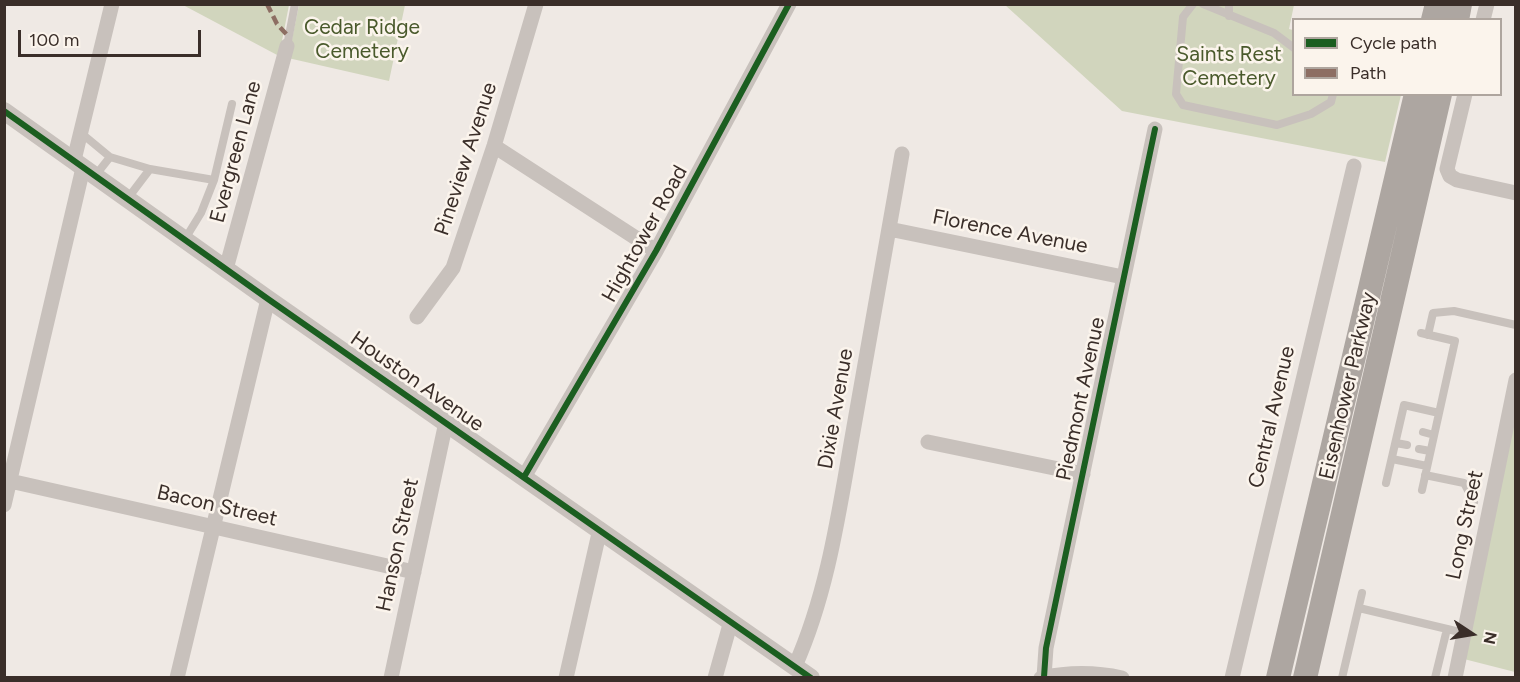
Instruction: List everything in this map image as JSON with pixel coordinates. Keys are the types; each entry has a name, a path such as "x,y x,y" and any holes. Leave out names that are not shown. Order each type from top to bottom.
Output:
{"main road":[{"name":"Eisenhower Parkway","path":"1278,678 1416,96"},
{"name":"Eisenhower Parkway","path":"1305,678 1440,96"}],"street":[{"path":"4,505 84,168 80,132 112,4"},
{"name":"Pineview Avenue","path":"417,317 453,268 494,146 536,4"},
{"name":"Hightower Road","path":"524,477 656,250 789,4"},
{"name":"Evergreen Lane","path":"226,269 287,46"},
{"path":"1465,96 1447,169 1450,176 1457,180 1515,193"},
{"name":"Houston Avenue","path":"4,111 267,299 811,678"},
{"name":"Piedmont Avenue","path":"1042,677 1046,648 1155,129"},
{"path":"494,146 656,250"},
{"name":"Dixie Avenue","path":"795,666 819,604 836,531 902,154"},
{"name":"Central Avenue","path":"1232,678 1354,166"},
{"name":"Florence Avenue","path":"889,229 1123,277"},
{"path":"177,678 267,299"},
{"name":"Long Street","path":"1455,678 1515,380"},
{"name":"Hanson Street","path":"391,678 446,422"},
{"path":"928,442 1083,474"},
{"name":"Bacon Street","path":"10,481 414,572"},
{"path":"566,678 600,529"},
{"path":"715,678 731,621"},
{"path":"1042,677 1093,672 1122,678"}],"lane":[{"path":"287,46 295,4"},
{"path":"1193,4 1183,17 1176,94 1184,105 1277,124 1311,114 1330,102 1332,96"},
{"path":"1203,4 1274,33 1292,47"},
{"path":"1229,4 1229,15"},
{"path":"184,240 201,213 214,180 232,104"},
{"path":"80,132 110,157 150,169 214,180"},
{"path":"84,168 110,157"},
{"path":"127,200 150,169"},
{"path":"1422,490 1455,341 1425,334 1433,313 1454,311 1515,325"},
{"path":"1386,483 1404,405 1438,413"},
{"path":"1400,427 1410,429"},
{"path":"1423,432 1434,435"},
{"path":"1396,443 1407,446"},
{"path":"1419,448 1430,451"},
{"path":"1392,459 1464,483 1474,501"},
{"path":"1342,678 1362,593"},
{"path":"1359,608 1447,629 1463,639"},
{"path":"1436,678 1447,629"},
{"path":"1444,641 1463,639"}],"green space":[{"path":"183,5 289,5 279,56"},
{"name":"Cedar Ridge Cemetery","path":"299,5 405,5 389,81 288,58"},
{"name":"Saints Rest Cemetery","path":"1005,5 1294,5 1289,29 1292,30 1292,96 1401,96 1385,162 1122,111"},
{"path":"1515,411 1515,672 1460,658"}],"marked path":[{"path":"267,4 277,24 289,37"}],"cycle path":[{"path":"524,477 656,251 789,4"},
{"path":"4,111 268,299 811,678"},
{"path":"1044,677 1046,648 1155,129"}]}
